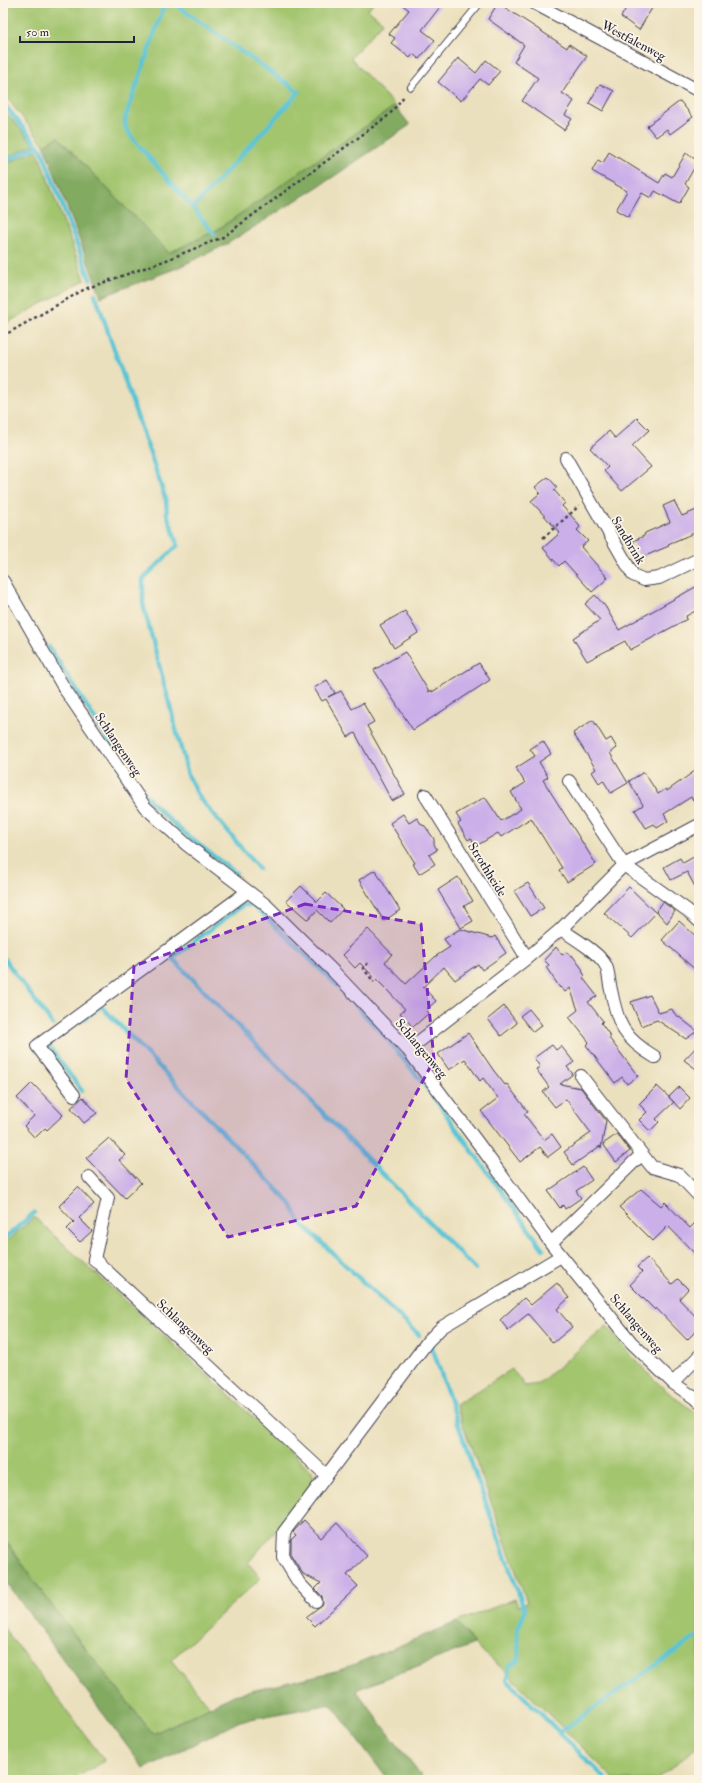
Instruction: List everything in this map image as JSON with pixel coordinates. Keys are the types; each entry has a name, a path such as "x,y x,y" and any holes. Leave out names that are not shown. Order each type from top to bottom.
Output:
{"street":[{"name":"Westfalenweg","path":"534,3 699,91"},
{"name":"Sandbrink","path":"566,458 633,575 644,580 659,578 699,559"},
{"name":"Schlangenweg","path":"3,581 64,688 146,807 164,826 247,892 266,905 334,972 408,1050 478,1142 551,1243 631,1342 673,1383 699,1401"},
{"path":"569,781 624,865 687,910 699,921"},
{"name":"Strothheide","path":"425,796 527,958"},
{"path":"408,1050 527,958 560,929 624,865 699,824"},
{"path":"74,1095 37,1046 247,892"},
{"path":"560,929 600,957 606,967 616,1016 625,1033 637,1046 655,1057"},
{"path":"581,1076 641,1155 652,1167 680,1176 698,1192"},
{"path":"551,1243 641,1155"},
{"name":"Schlangenweg","path":"89,1177 108,1198 94,1259 326,1475"},
{"path":"316,1601 299,1583 283,1557 284,1532 428,1341 442,1327 561,1256"},
{"path":"673,1383 699,1356"}],"lane":[{"path":"411,87 480,3"}],"path":[{"path":"3,336 85,289 164,261 223,237 390,116 411,87"},
{"path":"543,538 589,498"},
{"path":"368,964 363,968 374,982"}],"highlighted area":[{"path":"305,904 421,924 434,1060 356,1206 228,1237 126,1079 134,966"}],"green space":[{"path":"3,3 374,3 368,10 383,22 351,58 395,106 217,230 169,253 58,137 44,145 3,93"},
{"path":"395,106 410,125 330,179 227,244 177,268 101,297 44,145 58,137 169,253 217,230"},
{"path":"3,109 34,145 3,159"},
{"path":"37,150 85,280 3,325 3,165"},
{"path":"34,1217 312,1471 315,1484 248,1563 261,1578 171,1660 210,1707 153,1734 58,1614 3,1537 3,1245"},
{"path":"607,1326 649,1374 673,1396 699,1414 699,1744 657,1780 615,1780 503,1669 474,1644 457,1622 515,1599 518,1606 527,1602 456,1405 512,1369 525,1386 538,1384"},
{"path":"3,1537 58,1614 153,1734 234,1695 340,1670 457,1622 474,1644 356,1690 424,1780 388,1780 331,1704 240,1721 144,1769 3,1578"},
{"path":"3,1627 105,1761 71,1780 3,1780"}],"building":[{"path":"400,3 443,3 422,30 435,40 419,59 413,54 410,58 391,43 395,38 389,34 409,10"},
{"path":"498,3 567,48 569,44 587,56 562,93 574,101 565,115 572,119 564,130 522,101 538,78 514,62 524,45 488,19"},
{"path":"629,3 655,3 639,30 621,17"},
{"path":"458,58 476,73 486,60 500,71 488,85 480,79 461,101 438,82"},
{"path":"600,84 614,91 603,111 589,103"},
{"path":"680,101 693,117 670,134 667,129 656,137 647,126"},
{"path":"609,152 659,183 665,173 672,177 686,153 698,161 685,184 689,187 679,204 655,191 651,198 642,193 628,217 616,210 627,191 592,171 598,160 603,163"},
{"path":"637,418 649,430 632,446 651,467 622,491 604,471 608,467 590,448 609,431 615,438"},
{"path":"548,477 557,487 554,490 565,503 562,506 580,527 577,530 588,541 581,547 608,578 592,592 564,561 559,566 543,548 560,533 531,501 540,493 535,487"},
{"path":"674,501 682,516 699,509 699,531 640,558 633,541 644,536 645,533 670,522 663,506"},
{"path":"699,585 699,609 686,616 687,619 630,650 625,641 587,661 573,638 600,620 585,604 595,595 605,606 619,630"},
{"path":"405,611 418,633 394,648 380,625"},
{"path":"405,652 429,692 432,690 432,692 479,663 490,680 413,730 374,670"},
{"path":"327,680 335,693 328,697 341,691 352,709 363,703 374,722 367,726 405,794 392,801 355,733 348,737 326,699 322,701 314,688"},
{"path":"593,720 606,741 611,738 617,748 610,753 628,783 611,793 603,780 599,783 592,772 596,769 573,733"},
{"path":"543,741 551,754 539,762 548,777 543,780 596,864 567,882 559,870 562,868 531,818 501,837 498,833 476,846 471,838 468,840 458,824 461,822 456,814 485,797 501,821 521,809 511,792 525,783 516,768 535,756 530,749"},
{"path":"699,768 699,809 691,797 664,814 668,821 657,828 654,824 646,828 635,810 643,805 629,781 644,772 658,794 666,789 667,791"},
{"path":"403,814 409,823 417,818 422,825 425,826 434,839 434,844 437,850 429,855 435,864 419,874 413,864 415,863 390,823"},
{"path":"699,854 699,894 687,872 671,880 664,867 680,858 683,863"},
{"path":"375,870 400,910 384,921 359,880"},
{"path":"458,877 473,901 464,906 473,921 461,928 438,890"},
{"path":"528,883 544,908 530,916 514,891"},
{"path":"301,886 317,902 326,893 343,909 330,923 317,910 308,920 286,901"},
{"path":"629,887 656,913 632,938 604,913"},
{"path":"663,902 675,911 667,923 656,911"},
{"path":"679,921 699,939 699,973 662,940"},
{"path":"368,929 392,954 385,962 406,984 436,956 450,947 444,939 460,929 492,938 495,936 506,953 482,970 478,964 455,980 444,967 423,987 436,1001 426,1010 429,1013 413,1027 400,1013 405,1009 387,990 360,963 355,968 343,955 349,949 348,948"},
{"path":"556,947 562,955 567,952 570,956 572,955 583,970 582,971 585,976 583,978 597,996 588,1002 603,1021 601,1023 611,1037 609,1038 638,1076 627,1084 622,1077 615,1083 586,1045 589,1042 569,1017 578,1010 570,988 565,992 561,987 560,988 546,967 549,965 544,960"},
{"path":"650,995 659,1013 672,1009 674,1013 697,1031 686,1039 657,1020 641,1026 631,1002"},
{"path":"504,1006 517,1023 501,1036 488,1019"},
{"path":"529,1009 542,1025 533,1032 520,1016"},
{"path":"468,1033 494,1071 505,1085 507,1084 528,1112 524,1114 544,1140 552,1134 561,1147 548,1157 540,1147 520,1162 481,1111 498,1098 483,1078 480,1081 465,1059 449,1070 438,1054"},
{"path":"699,1044 699,1071 684,1060"},
{"path":"552,1045 556,1050 561,1046 574,1062 567,1067 573,1074 560,1084 581,1088 606,1121 601,1148 600,1146 573,1165 564,1152 591,1133 566,1099 555,1107 543,1092 549,1087 536,1069 540,1067 534,1058"},
{"path":"32,1083 63,1115 47,1130 45,1128 35,1138 24,1126 34,1116 17,1098"},
{"path":"657,1086 674,1102 656,1119 659,1122 650,1131 639,1120 647,1112 639,1104"},
{"path":"679,1087 690,1098 680,1109 669,1097"},
{"path":"83,1097 97,1113 84,1123 71,1108"},
{"path":"617,1134 630,1151 616,1162 603,1144"},
{"path":"109,1138 125,1155 119,1160 141,1183 125,1198 86,1158"},
{"path":"583,1167 592,1180 576,1191 581,1198 565,1209 563,1205 560,1208 548,1191"},
{"path":"78,1187 94,1204 79,1218 92,1231 80,1242 67,1229 74,1222 59,1206"},
{"path":"641,1189 661,1206 665,1202 690,1228 699,1219 699,1258 668,1226 653,1241 619,1207"},
{"path":"647,1258 672,1284 678,1279 688,1289 679,1299 699,1320 699,1328 687,1340 656,1308 655,1310 630,1285 642,1272 637,1267"},
{"path":"557,1283 569,1298 557,1309 572,1327 553,1343 528,1314 508,1330 500,1320 524,1298 531,1305"},
{"path":"304,1520 321,1538 337,1523 367,1556 347,1575 358,1586 315,1626 306,1617 323,1604 322,1596 315,1589 321,1583 303,1574 291,1555 291,1540 296,1535 293,1532"}],"waterway":[{"path":"165,3 125,119 125,127 134,140 214,234"},
{"path":"173,3 299,92 193,208"},
{"path":"3,103 42,151 90,279"},
{"path":"3,162 38,146"},
{"path":"95,294 166,500 167,514 178,545 143,579 143,604 188,775 199,797 259,869"},
{"path":"49,647 136,784 170,821 236,873"},
{"path":"475,1269 172,958 243,905 253,905 334,982 387,1039 424,1084 543,1249"},
{"path":"3,957 53,1025"},
{"path":"81,1021 101,1006 291,1204 300,1222 419,1335"},
{"path":"52,1042 48,1045 82,1091"},
{"path":"3,1240 34,1213"},
{"path":"432,1347 476,1476 525,1611 517,1632 519,1659 509,1667 507,1680 607,1780"},
{"path":"560,1732 699,1635"}]}
